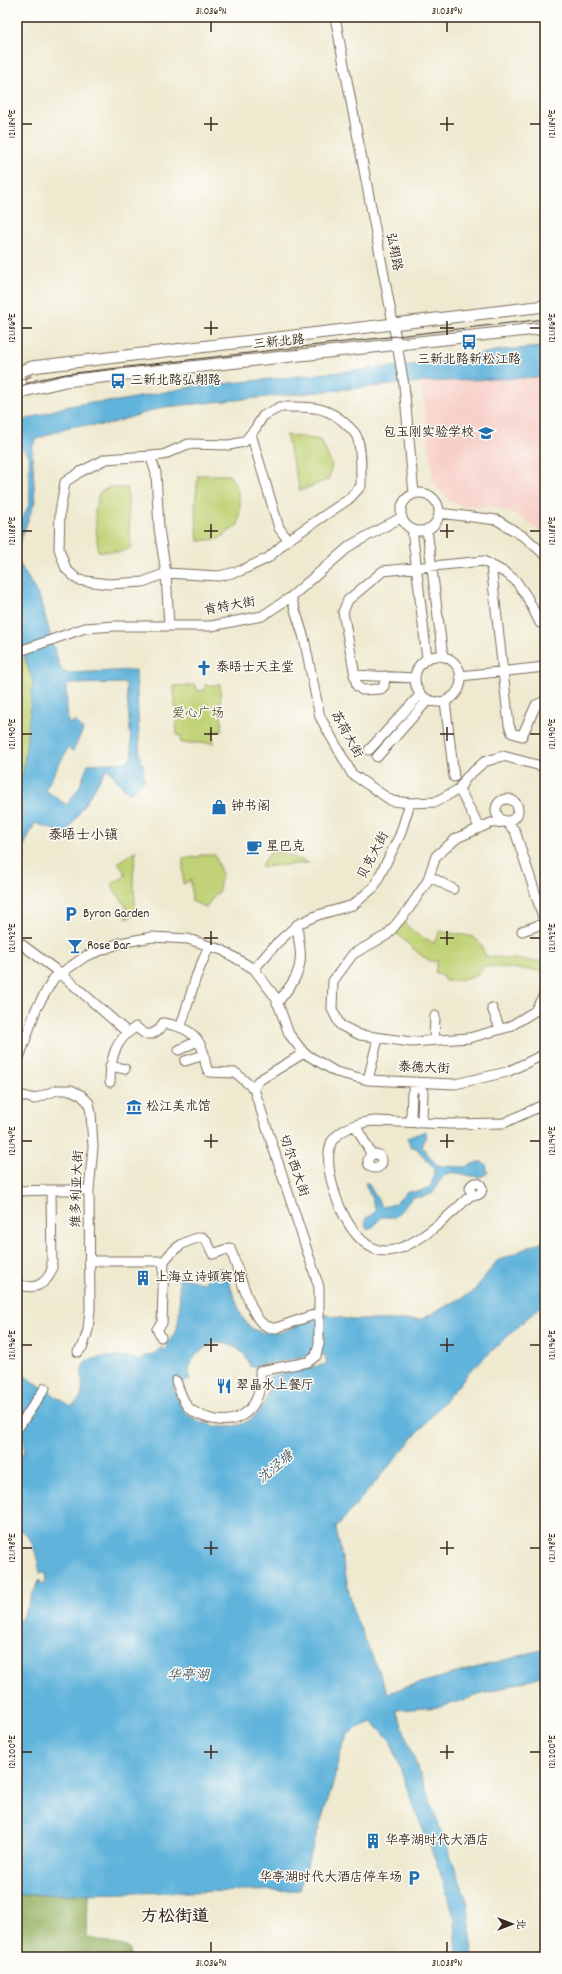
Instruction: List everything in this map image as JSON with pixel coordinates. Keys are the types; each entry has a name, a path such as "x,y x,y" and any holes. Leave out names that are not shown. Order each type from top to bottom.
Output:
{"main road":[{"name":"三新北路","path":"17,371 32,367 545,306"},
{"name":"三新北路","path":"20,393 65,381 545,328"}],"street":[{"name":"弘翔路","path":"335,17 401,364 414,494"},
{"path":"17,371 20,393"},
{"path":"280,407 306,407 327,410 341,419 356,435 360,460 361,486 349,498 288,540 268,558 240,571 220,576 166,573 143,582 108,584 78,580 66,569 59,549 60,512 65,482 80,472 106,459 163,455 188,444 229,444 244,442 251,434 263,416 280,407"},
{"path":"251,434 279,528 288,540"},
{"path":"150,455 156,473 160,529 166,573 169,626"},
{"path":"414,494 426,494 431,497 438,507 439,513 435,523 427,529 412,529 404,522 401,511 405,500 414,494"},
{"path":"439,513 497,520 526,538 545,555"},
{"name":"肯特大街","path":"18,652 85,628 116,626 211,626 262,616 291,597 351,545 402,517"},
{"path":"412,529 427,659"},
{"path":"427,529 443,657"},
{"path":"385,676 384,686 381,689 362,690 357,686 343,612 348,600 383,571 483,561 506,573 516,581 527,597 540,623"},
{"path":"491,565 508,725 512,733 522,736 536,705 542,702"},
{"name":"苏荷大街","path":"291,597 304,638 320,717 352,774 392,801 410,803 435,802 459,789"},
{"path":"443,657 454,664 460,676 460,684 452,697 445,701 439,702 424,697 415,684 415,678 418,667 427,659 443,657"},
{"path":"460,676 545,667"},
{"path":"354,675 415,678"},
{"path":"369,750 424,697"},
{"path":"377,758 424,697"},
{"path":"445,701 454,777"},
{"path":"480,828 459,789 466,778 484,762 503,756 545,767"},
{"name":"贝克大街","path":"254,969 277,943 298,924 318,915 353,905 374,887 400,835 410,803"},
{"path":"522,931 545,923 515,831 506,822 491,823 457,838 436,856 429,876 408,910 386,935 353,954 333,981 332,1009 340,1026 360,1035 411,1042 469,1038 509,1027 535,1011 545,992"},
{"path":"429,876 453,889"},
{"path":"277,1003 298,974 300,950 297,935 298,924"},
{"path":"17,1064 36,1009 54,978 86,956 120,943 152,937 188,939 222,950 254,969 277,1003 289,1034 304,1053 258,1081 254,1089 236,1073 209,1072 204,1055 197,1041 181,1026 163,1023 160,1029 151,1037 136,1027 127,1032 114,1050 110,1066 110,1082"},
{"path":"17,941 60,973 127,1032"},
{"path":"181,1026 196,977 209,946"},
{"path":"492,1008 500,1030"},
{"path":"434,1040 435,1016"},
{"path":"17,1034 27,1036"},
{"path":"368,1080 378,1038"},
{"path":"179,1050 197,1041"},
{"name":"泰德大街","path":"304,1053 336,1072 368,1080 455,1084 507,1072 545,1054"},
{"path":"185,1061 204,1055"},
{"path":"110,1066 125,1068"},
{"path":"417,1082 412,1093 411,1117 417,1123"},
{"name":"切尔西大街","path":"176,1381 187,1406 196,1414 214,1420 234,1420 244,1415 254,1403 260,1387 260,1371 308,1362 316,1356 319,1344 319,1287 254,1089"},
{"name":"维多利亚大街","path":"17,1094 34,1099 57,1090 70,1090 81,1095 89,1103 91,1113 92,1147 89,1190 90,1309 88,1330 83,1346 78,1352"},
{"path":"472,1194 451,1214 413,1242 387,1251 377,1249 369,1245 356,1233 344,1217 336,1201 330,1176 329,1157 331,1142 341,1132 355,1125 375,1121 451,1124 504,1123 545,1104"},
{"path":"355,1125 372,1155"},
{"path":"17,1283 25,1288 40,1285 49,1279 52,1269 51,1190"},
{"path":"17,1191 89,1190"},
{"path":"161,1337 158,1329 162,1323 164,1260 179,1244 187,1240 202,1237 206,1240 212,1254 230,1248 251,1307 260,1323 270,1328 276,1328 319,1313"},
{"path":"89,1260 164,1260"},
{"path":"18,1428 45,1388"}],"shaded area":[{"name":"包玉刚实验学校","path":"545,375 545,535 518,515 493,506 463,506 451,502 434,484 421,382 427,379"}],"green space":[{"path":"286,435 321,440 332,465 329,479 300,491"},
{"path":"198,475 229,475 236,487 240,499 238,525 219,539 198,541 195,505"},
{"path":"109,487 127,488 131,548 120,552 98,551 95,511 99,493"},
{"path":"26,658 33,682 23,773 17,791 17,712 22,700 17,697 17,661"},
{"name":"爱心广场","path":"196,685 197,691 205,690 205,685 220,685 222,731 213,732 214,743 181,743 180,735 177,735 174,686"},
{"path":"273,849 309,863 260,867"},
{"path":"136,851 133,875 136,914 127,919 122,911 127,908 111,885 126,875 118,862"},
{"path":"199,855 215,855 222,875 218,893 215,894 206,908 192,901 191,880 183,884 183,858 199,857"},
{"path":"404,922 416,934 434,943 440,931 462,934 473,937 477,940 481,944 486,956 545,962 542,971 484,966 477,975 468,979 445,981 442,976 435,972 438,960 433,962 423,956 396,933"},
{"path":"88,1894 87,1937 129,1948 130,1957 23,1957 17,1952 17,1895"}],"water":[{"path":"545,347 545,377 421,382 164,407 106,425 73,426 36,439 32,448 35,501 17,550 17,530 28,507 30,499 29,455 20,447 17,448 17,424 21,421 64,407 87,403 118,401 191,387 449,361 500,350"},
{"path":"17,559 40,599 60,668 67,673 136,670 140,760 143,763 144,780 129,794 107,768 66,834 35,823 21,852 25,858 17,863 17,791 23,773 33,682 17,635","holes":["126,683 132,757 126,762 88,764 79,788 67,805 45,790 68,748 73,751 83,730 75,721 68,724 66,687 69,684"]},
{"path":"425,1131 425,1139 422,1147 436,1164 442,1166 465,1167 478,1162 483,1162 486,1165 488,1173 480,1177 457,1173 447,1174 438,1183 433,1193 423,1197 413,1197 395,1217 381,1217 374,1226 367,1230 365,1224 366,1218 372,1215 376,1210 365,1183 368,1183 382,1207 396,1202 407,1191 418,1192 430,1187 433,1179 434,1168 416,1148 410,1146 407,1138"},
{"name":"华亭湖","path":"545,1240 545,1302 472,1369 336,1528 353,1611 388,1693 545,1649 545,1675 440,1707 396,1710 468,1903 473,1957 457,1957 455,1920 440,1872 412,1802 390,1740 372,1722 359,1727 348,1734 341,1750 332,1787 299,1890 17,1895 17,1623 27,1608 40,1580 40,1584 45,1584 46,1573 40,1573 36,1553 31,1541 17,1527 17,1476 21,1471 17,1465 25,1449 23,1434 17,1427 17,1371 71,1406 78,1401 81,1396 81,1372 86,1362 96,1358 109,1357 133,1357 134,1360 144,1360 144,1356 154,1354 162,1347 163,1351 168,1348 167,1343 176,1329 178,1321 180,1303 179,1277 203,1283 216,1269 223,1268 242,1317 251,1328 260,1332 280,1333 322,1314 352,1320 422,1319 473,1292 497,1261","holes":["215,1343 232,1346 242,1352 246,1356 250,1367 312,1355 325,1355 327,1364 270,1376 269,1389 260,1410 243,1424 232,1427 220,1427 203,1423 182,1409 173,1385 190,1380 190,1367 195,1357 203,1349"]}],"tram line":[{"path":"17,388 36,380 66,374 545,319"},
{"path":"17,382 31,376"}],"place":[{"name":"三新北路新松江路","path":"469,342"},
{"name":"三新北路弘翔路","path":"118,381"},
{"name":"包玉刚实验学校","path":"486,433"},
{"name":"泰晤士天主堂","path":"204,668"},
{"name":"钟书阁","path":"219,807"},
{"name":"星巴克","path":"254,847"},
{"name":"Byron Garden","path":"71,914"},
{"name":"Rose Bar","path":"75,946"},
{"name":"松江美术馆","path":"134,1107"},
{"name":"上海立诗顿宾馆","path":"143,1278"},
{"name":"翠晶水上餐厅","path":"224,1386"},
{"name":"华亭湖时代大酒店","path":"373,1841"},
{"name":"华亭湖时代大酒店停车场","path":"414,1878"}],"district":[{"name":"泰晤士小镇","path":"83,836"},
{"name":"方松街道","path":"175,1918"}],"water label":[{"name":"沈泾塘","path":"276,1468"}]}
